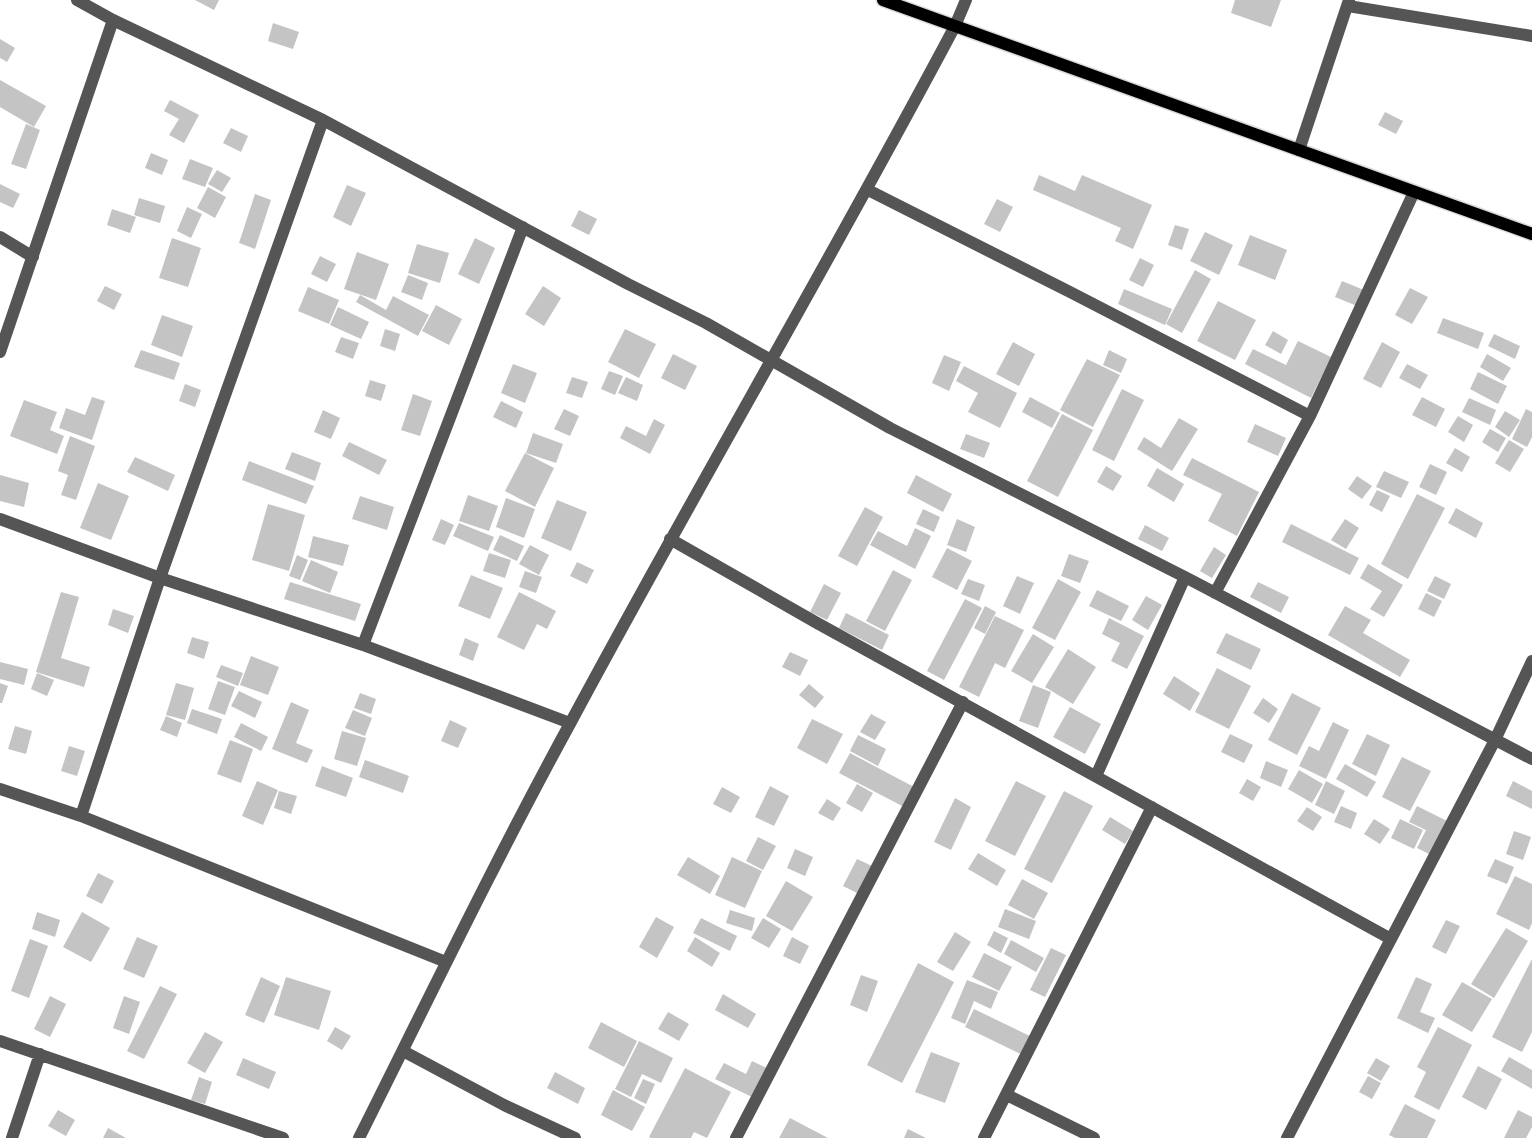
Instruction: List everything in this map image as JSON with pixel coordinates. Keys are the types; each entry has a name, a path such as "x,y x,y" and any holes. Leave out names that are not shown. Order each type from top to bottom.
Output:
{"main road":[{"path":"883,0 1532,234"}],"street":[{"path":"77,0 113,20 323,120 772,361 890,428 1185,577 1532,759"},
{"path":"359,1138 446,962 570,723 670,539 868,190 955,26 966,0"},
{"path":"1299,150 1349,3 1532,36"},
{"path":"0,352 113,20"},
{"path":"81,816 160,578 323,120"},
{"path":"868,190 1310,416"},
{"path":"1215,593 1310,416 1414,192"},
{"path":"363,645 522,227"},
{"path":"0,237 33,257"},
{"path":"0,519 160,578 363,645 570,723"},
{"path":"670,539 1391,939"},
{"path":"1096,776 1185,577"},
{"path":"1287,1138 1495,740 1532,661"},
{"path":"736,1138 963,702"},
{"path":"0,789 81,816 446,962"},
{"path":"984,1138 1152,807"},
{"path":"0,1041 284,1138"},
{"path":"402,1051 504,1105 575,1138"},
{"path":"12,1138 40,1054"},
{"path":"1007,1095 1094,1138"}],"building":[{"path":"195,0 219,0 214,10"},
{"path":"1235,0 1281,0 1271,27 1231,13"},
{"path":"273,23 299,32 293,49 268,41"},
{"path":"0,39 15,48 7,62 0,58"},
{"path":"0,80 46,106 34,127 0,107"},
{"path":"170,100 199,115 184,143 169,135 179,119 164,111"},
{"path":"1385,112 1403,121 1396,134 1378,125"},
{"path":"26,124 40,130 26,169 11,164"},
{"path":"231,128 248,136 241,152 223,143"},
{"path":"151,153 168,160 162,175 145,168"},
{"path":"190,159 213,168 205,187 182,179"},
{"path":"217,170 231,178 222,192 208,184"},
{"path":"1039,175 1075,191 1082,175 1152,205 1133,249 1115,241 1121,228 1033,190"},
{"path":"0,184 20,194 13,208 0,202"},
{"path":"347,185 366,193 351,226 333,217"},
{"path":"208,187 226,197 215,218 197,208"},
{"path":"255,194 271,200 255,249 239,243"},
{"path":"139,198 165,206 160,223 134,215"},
{"path":"997,199 1013,207 1000,232 984,224"},
{"path":"187,207 202,214 191,238 177,231"},
{"path":"112,209 136,217 130,233 107,225"},
{"path":"579,210 597,219 589,235 571,226"},
{"path":"1175,225 1189,229 1182,250 1168,245"},
{"path":"1205,232 1233,245 1219,275 1190,261"},
{"path":"1250,235 1287,250 1275,280 1238,265"},
{"path":"172,238 201,248 188,287 159,278"},
{"path":"475,238 495,248 479,284 458,274"},
{"path":"417,244 449,253 440,283 408,273"},
{"path":"357,252 389,264 376,300 344,289"},
{"path":"320,256 336,264 327,282 311,274"},
{"path":"1140,258 1154,265 1143,287 1129,280"},
{"path":"1195,270 1211,279 1182,333 1166,324"},
{"path":"408,275 428,283 422,300 401,292"},
{"path":"1342,281 1364,290 1357,306 1335,297"},
{"path":"105,286 122,294 114,310 97,301"},
{"path":"543,286 561,298 544,326 525,314"},
{"path":"308,287 339,300 329,324 298,311"},
{"path":"1410,288 1428,297 1412,324 1395,315"},
{"path":"1124,289 1172,309 1165,325 1118,304"},
{"path":"360,295 386,310 393,296 429,315 418,336 356,302"},
{"path":"1218,301 1256,320 1235,360 1197,341"},
{"path":"436,305 462,319 449,345 422,331"},
{"path":"338,307 369,322 361,339 330,325"},
{"path":"162,315 193,326 182,357 151,345"},
{"path":"1443,318 1484,333 1478,349 1437,333"},
{"path":"385,329 400,334 395,351 380,346"},
{"path":"625,329 656,344 639,378 608,362"},
{"path":"1273,331 1288,340 1281,354 1265,345"},
{"path":"1494,334 1520,346 1515,359 1488,346"},
{"path":"341,337 359,343 353,359 335,352"},
{"path":"1298,341 1331,357 1311,398 1245,364 1253,349 1286,365"},
{"path":"1013,342 1035,354 1019,386 996,374"},
{"path":"1382,342 1400,352 1381,388 1363,379"},
{"path":"141,350 180,363 174,380 134,367"},
{"path":"1109,350 1127,359 1121,373 1103,365"},
{"path":"673,354 697,366 685,390 661,378"},
{"path":"1487,354 1511,368 1503,381 1480,367"},
{"path":"944,355 961,362 949,391 932,383"},
{"path":"1087,359 1120,375 1093,427 1060,410"},
{"path":"513,364 537,373 525,403 501,393"},
{"path":"1407,364 1428,375 1420,389 1399,378"},
{"path":"964,366 1017,393 1000,428 968,412 978,393 956,381"},
{"path":"609,371 623,376 615,395 601,389"},
{"path":"1478,372 1507,386 1498,404 1470,389"},
{"path":"572,377 588,382 582,398 566,393"},
{"path":"626,377 643,385 637,401 618,393"},
{"path":"370,380 386,385 381,401 365,396"},
{"path":"185,384 201,390 195,407 179,401"},
{"path":"1122,389 1144,400 1114,461 1092,450"},
{"path":"413,394 432,401 420,436 401,430"},
{"path":"92,397 105,401 92,440 59,428 66,408 85,415"},
{"path":"1030,397 1060,413 1052,428 1022,412"},
{"path":"1422,397 1445,409 1436,427 1412,415"},
{"path":"1469,398 1496,410 1490,425 1462,412"},
{"path":"24,400 57,412 50,430 64,436 57,454 10,436"},
{"path":"501,401 523,412 516,428 493,417"},
{"path":"564,409 579,416 570,436 554,429"},
{"path":"1526,409 1532,412 1532,437 1527,447 1512,439"},
{"path":"323,410 340,418 331,439 314,432"},
{"path":"1505,411 1520,420 1509,437 1495,427"},
{"path":"1062,414 1093,430 1058,497 1027,481"},
{"path":"1458,416 1473,425 1464,442 1448,432"},
{"path":"1179,418 1198,429 1172,471 1137,449 1144,437 1161,448"},
{"path":"654,419 665,425 650,454 620,438 626,426 646,436"},
{"path":"1255,424 1286,438 1278,456 1247,442"},
{"path":"1490,429 1506,438 1498,452 1482,442"},
{"path":"533,433 563,444 556,463 526,453"},
{"path":"966,434 990,443 984,458 960,449"},
{"path":"70,436 95,446 76,500 61,495 68,475 58,471"},
{"path":"1509,440 1524,449 1510,472 1495,463"},
{"path":"349,442 387,460 379,475 342,456"},
{"path":"1455,448 1470,457 1462,472 1446,463"},
{"path":"292,452 321,463 315,481 285,469"},
{"path":"525,453 554,468 535,507 505,491"},
{"path":"135,457 175,475 168,491 127,472"},
{"path":"1192,458 1259,492 1237,536 1208,521 1222,494 1183,475"},
{"path":"249,461 314,486 306,504 242,480"},
{"path":"1430,464 1447,472 1436,495 1419,487"},
{"path":"1106,466 1122,476 1113,491 1097,482"},
{"path":"1157,468 1184,484 1174,502 1147,486"},
{"path":"1384,471 1409,482 1401,498 1376,487"},
{"path":"0,475 29,483 24,507 0,501"},
{"path":"916,475 952,494 943,512 907,493"},
{"path":"1357,476 1372,486 1362,499 1348,489"},
{"path":"98,483 129,496 111,540 80,528"},
{"path":"1377,490 1390,496 1382,512 1369,505"},
{"path":"1417,494 1445,508 1408,579 1381,564"},
{"path":"468,495 498,506 489,531 459,521"},
{"path":"360,496 394,507 387,530 352,519"},
{"path":"506,498 535,509 524,538 496,527"},
{"path":"557,500 587,512 571,551 541,538"},
{"path":"268,504 305,515 289,571 252,560"},
{"path":"865,507 883,517 857,566 838,556"},
{"path":"1456,508 1483,523 1476,538 1448,523"},
{"path":"923,509 940,517 934,532 916,524"},
{"path":"441,519 454,525 445,545 432,540"},
{"path":"957,519 975,527 966,552 947,545"},
{"path":"1345,519 1359,528 1346,549 1331,540"},
{"path":"459,523 494,537 488,551 453,536"},
{"path":"1291,524 1359,558 1350,575 1282,542"},
{"path":"1145,525 1169,538 1162,551 1138,539"},
{"path":"915,528 931,536 915,569 870,545 878,531 907,546"},
{"path":"500,535 524,546 517,561 493,550"},
{"path":"313,536 349,545 343,566 308,557"},
{"path":"530,545 549,555 539,575 519,564"},
{"path":"1214,547 1226,555 1212,578 1200,571"},
{"path":"947,548 972,561 957,590 932,577"},
{"path":"489,553 511,560 505,578 483,571"},
{"path":"1069,554 1089,561 1080,583 1061,576"},
{"path":"297,555 308,560 300,580 289,576"},
{"path":"311,560 338,572 330,593 302,581"},
{"path":"577,562 594,570 587,584 570,576"},
{"path":"1368,564 1403,585 1384,617 1370,609 1382,591 1360,578"},
{"path":"893,570 912,580 885,631 866,621"},
{"path":"525,571 542,577 536,593 519,587"},
{"path":"471,575 503,588 490,619 458,606"},
{"path":"1017,576 1034,583 1020,614 1003,606"},
{"path":"1435,576 1451,584 1444,599 1427,591"},
{"path":"968,579 985,585 979,601 961,594"},
{"path":"1058,579 1081,592 1055,640 1032,628"},
{"path":"290,582 361,604 355,621 284,599"},
{"path":"1258,582 1289,597 1281,613 1250,597"},
{"path":"824,584 841,593 827,620 810,612"},
{"path":"1097,590 1129,606 1121,621 1089,606"},
{"path":"61,592 79,597 61,658 90,667 84,687 36,672"},
{"path":"519,592 556,611 547,629 537,624 524,650 497,637"},
{"path":"1426,593 1442,601 1434,617 1418,609"},
{"path":"1146,596 1162,605 1148,630 1132,620"},
{"path":"965,599 982,608 944,680 927,671"},
{"path":"985,606 996,612 985,634 974,628"},
{"path":"1345,606 1371,620 1363,633 1410,660 1400,677 1328,635"},
{"path":"113,609 134,616 128,633 108,625"},
{"path":"846,613 889,635 882,650 839,628"},
{"path":"995,616 1024,630 1005,668 995,663 979,697 959,687"},
{"path":"1109,618 1144,636 1127,669 1111,661 1120,643 1102,634"},
{"path":"1226,633 1261,649 1251,670 1216,653"},
{"path":"1033,634 1054,647 1032,683 1011,671"},
{"path":"192,637 209,642 204,659 187,653"},
{"path":"465,638 479,644 473,661 459,655"},
{"path":"1068,649 1096,667 1073,704 1045,687"},
{"path":"790,652 808,660 800,676 782,667"},
{"path":"251,656 279,667 268,695 240,685"},
{"path":"0,662 28,669 24,685 0,679"},
{"path":"221,665 243,673 238,686 216,677"},
{"path":"1217,668 1251,686 1229,729 1195,712"},
{"path":"37,673 54,680 47,696 31,689"},
{"path":"1174,676 1200,693 1190,711 1163,694"},
{"path":"218,681 235,687 225,715 208,709"},
{"path":"0,683 8,686 2,703 0,703"},
{"path":"176,683 194,688 185,720 166,715"},
{"path":"809,684 824,697 815,708 799,695"},
{"path":"1033,685 1051,692 1038,728 1019,721"},
{"path":"239,691 262,702 255,718 231,706"},
{"path":"360,693 376,699 371,714 354,708"},
{"path":"1292,693 1321,708 1297,755 1268,740"},
{"path":"1263,698 1278,709 1269,723 1253,713"},
{"path":"291,702 309,710 296,743 313,750 307,763 272,749"},
{"path":"1070,707 1101,724 1085,754 1053,737"},
{"path":"192,709 222,719 217,734 187,723"},
{"path":"353,710 372,718 365,736 345,728"},
{"path":"871,714 886,722 875,740 860,732"},
{"path":"166,716 182,723 177,737 160,730"},
{"path":"812,719 843,734 827,764 797,748"},
{"path":"450,720 467,728 458,748 441,741"},
{"path":"1333,722 1349,730 1326,779 1299,766 1309,746 1319,751"},
{"path":"241,723 268,737 261,751 234,737"},
{"path":"15,726 32,731 26,754 8,749"},
{"path":"342,731 366,738 357,766 334,759"},
{"path":"1230,734 1253,745 1244,763 1221,752"},
{"path":"1367,734 1390,745 1376,776 1352,764"},
{"path":"858,735 886,749 878,766 850,751"},
{"path":"230,740 253,749 241,783 217,774"},
{"path":"69,746 85,751 77,776 61,771"},
{"path":"850,753 914,787 904,807 839,773"},
{"path":"1402,757 1431,771 1410,811 1382,797"},
{"path":"365,760 409,776 403,793 359,777"},
{"path":"1266,761 1288,770 1281,787 1260,778"},
{"path":"1345,764 1376,782 1367,797 1336,779"},
{"path":"322,766 353,778 346,797 315,786"},
{"path":"1299,770 1323,784 1312,803 1288,789"},
{"path":"1247,779 1261,787 1253,801 1239,793"},
{"path":"257,781 278,790 263,825 242,816"},
{"path":"1016,781 1046,796 1015,856 985,841"},
{"path":"1326,781 1345,791 1334,814 1315,805"},
{"path":"1513,781 1532,791 1532,809 1506,796"},
{"path":"857,784 873,793 862,812 846,803"},
{"path":"770,786 789,796 774,826 755,817"},
{"path":"722,787 740,797 731,813 713,804"},
{"path":"279,791 297,796 291,814 274,808"},
{"path":"1064,791 1093,806 1052,883 1024,869"},
{"path":"955,798 971,807 951,850 934,842"},
{"path":"827,799 841,808 833,821 818,813"},
{"path":"1341,806 1357,813 1351,829 1334,822"},
{"path":"1417,806 1449,822 1433,856 1417,848 1426,830 1409,822"},
{"path":"1307,807 1322,817 1313,831 1297,821"},
{"path":"1110,817 1133,831 1125,844 1102,830"},
{"path":"1374,819 1390,829 1380,844 1364,834"},
{"path":"1400,819 1423,830 1414,849 1391,838"},
{"path":"1514,831 1531,837 1523,860 1506,854"},
{"path":"758,837 776,846 763,870 746,861"},
{"path":"795,849 813,857 805,876 787,868"},
{"path":"978,853 1006,870 997,886 968,869"},
{"path":"688,857 720,876 710,894 677,875"},
{"path":"732,857 762,871 745,908 715,895"},
{"path":"857,859 872,866 859,894 843,886"},
{"path":"1495,859 1514,867 1507,884 1487,876"},
{"path":"98,873 114,881 102,904 86,896"},
{"path":"1515,876 1532,884 1532,923 1529,930 1496,914"},
{"path":"1022,879 1048,893 1034,919 1008,905"},
{"path":"786,881 813,897 792,931 766,916"},
{"path":"1005,909 1036,921 1029,939 998,927"},
{"path":"730,910 755,918 752,931 726,923"},
{"path":"37,912 60,920 55,937 32,929"},
{"path":"82,912 110,928 91,962 63,947"},
{"path":"656,917 674,927 657,958 639,947"},
{"path":"701,918 737,936 730,951 693,933"},
{"path":"763,918 781,929 769,948 751,938"},
{"path":"1446,920 1460,926 1446,954 1432,947"},
{"path":"1506,928 1528,941 1494,998 1471,984"},
{"path":"994,931 1008,938 1001,953 987,945"},
{"path":"955,932 971,942 953,971 937,962"},
{"path":"137,937 158,946 144,978 123,969"},
{"path":"695,937 720,953 712,967 687,951"},
{"path":"792,937 809,946 800,964 783,956"},
{"path":"30,939 48,946 29,998 11,991"},
{"path":"1011,940 1044,958 1036,972 1004,954"},
{"path":"1051,948 1066,955 1045,997 1030,990"},
{"path":"984,953 1012,967 999,991 972,977"},
{"path":"1532,959 1532,1032 1522,1052 1492,1037"},
{"path":"918,963 954,982 902,1083 867,1065"},
{"path":"861,975 878,981 867,1012 850,1005"},
{"path":"261,977 280,986 264,1023 245,1015"},
{"path":"286,977 331,991 319,1030 274,1015"},
{"path":"1416,977 1432,984 1420,1012 1435,1018 1428,1033 1397,1018"},
{"path":"967,980 998,992 991,1009 974,1001 965,1024 951,1018"},
{"path":"1462,982 1492,999 1472,1032 1442,1015"},
{"path":"160,986 177,994 144,1059 127,1051"},
{"path":"723,994 756,1014 748,1028 715,1010"},
{"path":"50,996 66,1004 50,1037 34,1029"},
{"path":"124,996 140,1002 129,1034 113,1028"},
{"path":"974,1009 1038,1040 1029,1058 965,1027"},
{"path":"668,1012 689,1024 679,1041 658,1029"},
{"path":"601,1022 637,1041 624,1067 588,1048"},
{"path":"335,1027 351,1036 342,1050 327,1041"},
{"path":"1438,1027 1472,1045 1439,1110 1414,1097 1426,1072 1417,1067"},
{"path":"205,1032 223,1042 205,1073 187,1063"},
{"path":"639,1041 673,1058 661,1083 642,1074 631,1097 615,1089"},
{"path":"931,1052 960,1063 945,1103 915,1092"},
{"path":"1509,1057 1532,1070 1532,1089 1501,1071"},
{"path":"243,1058 276,1072 269,1089 236,1075"},
{"path":"1376,1058 1390,1066 1381,1081 1367,1073"},
{"path":"752,1061 769,1069 754,1098 715,1079 724,1063 746,1074"},
{"path":"1478,1066 1502,1079 1486,1110 1462,1097"},
{"path":"685,1068 731,1092 707,1138 694,1132 691,1138 649,1137"},
{"path":"555,1072 585,1088 578,1104 547,1088"},
{"path":"1368,1076 1381,1083 1372,1099 1359,1092"},
{"path":"199,1077 212,1082 205,1104 191,1100"},
{"path":"643,1079 655,1084 646,1104 634,1098"},
{"path":"613,1090 645,1107 632,1131 601,1115"},
{"path":"1405,1104 1436,1120 1427,1138 1395,1138 1389,1135"},
{"path":"58,1110 75,1120 66,1136 48,1126"},
{"path":"1518,1110 1532,1117 1532,1127 1526,1138 1504,1138"},
{"path":"790,1118 828,1138 779,1138"},
{"path":"108,1128 126,1138 103,1138"},
{"path":"908,1129 926,1138 904,1138"}]}
